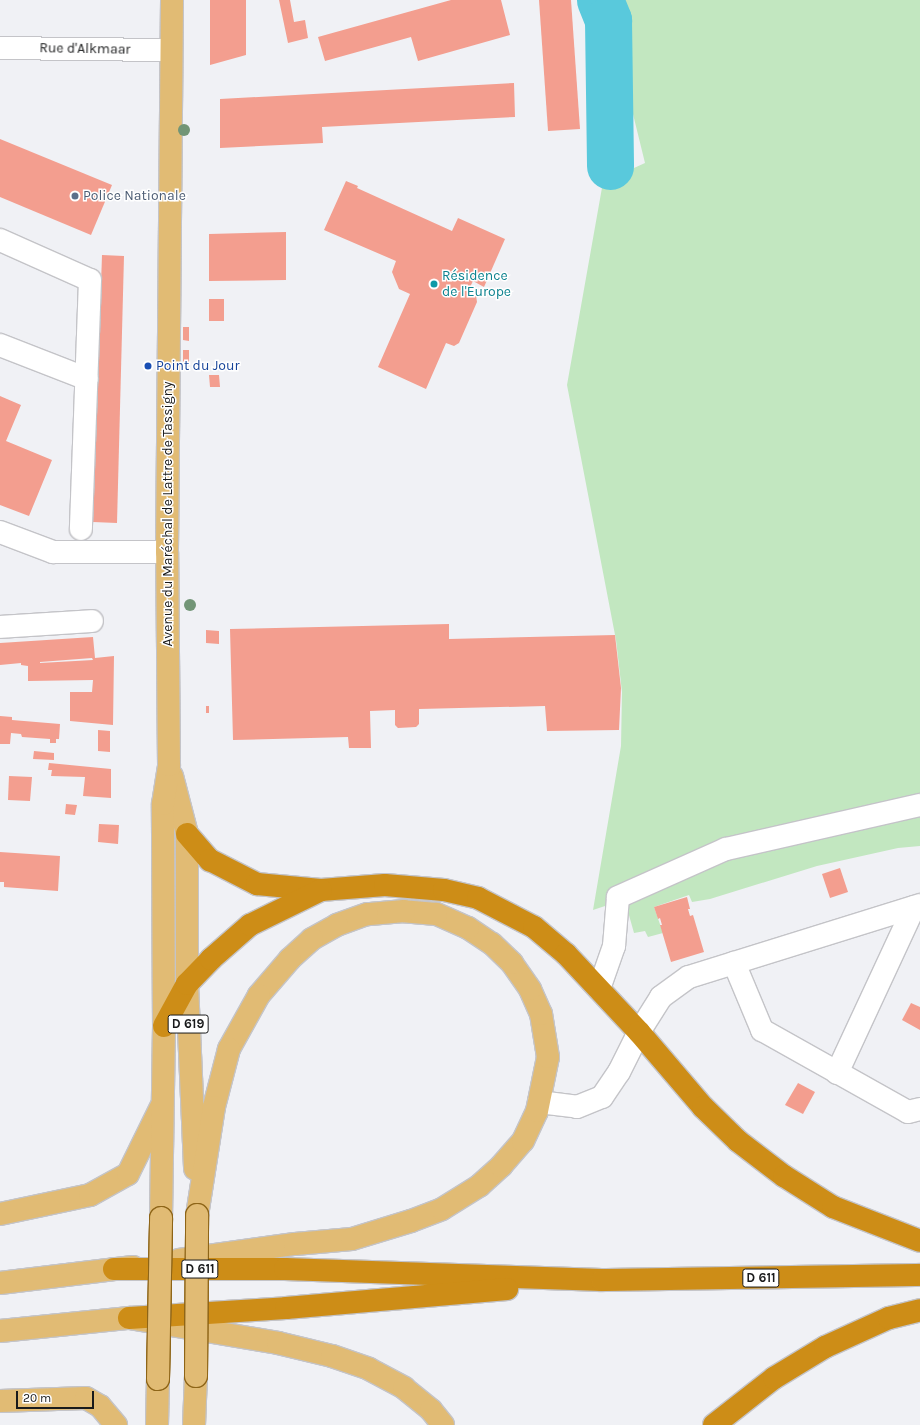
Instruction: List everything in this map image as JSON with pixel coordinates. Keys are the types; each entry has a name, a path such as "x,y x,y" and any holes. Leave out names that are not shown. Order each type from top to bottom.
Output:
{"highway":[{"path":"187,834 210,860 257,884 321,890 385,884 444,890 478,898 534,927 566,954 600,989 639,1032 703,1108 738,1141 778,1172 833,1207 920,1241"},
{"path":"164,1026 187,984 211,959 250,925 321,890"},
{"name":"D 611","path":"114,1269 286,1269 602,1280 920,1275"},
{"name":"D 611","path":"129,1318 286,1308 602,1280"},
{"path":"714,1425 774,1378 825,1347 889,1318 920,1310"}],"main road":[{"name":"Avenue du Maréchal de Lattre de Tassigny","path":"169,765 167,552 170,50 172,0"},
{"name":"D 619","path":"169,765 187,834 187,984 197,1215 196,1376 194,1425"},
{"name":"D 619","path":"157,1425 164,1103 164,804 169,765"},
{"path":"0,1283 295,1244 352,1239 411,1221 442,1209 479,1186 501,1166 523,1141 539,1102 548,1057 541,1014 530,989 512,963 492,944 468,928 436,914 404,911 367,914 337,925 312,939 290,959 259,995 229,1049 214,1107 197,1215"},
{"path":"0,1214 90,1195 128,1174 164,1103"},
{"path":"0,1331 129,1318 278,1343 332,1356 369,1369 404,1388 431,1410 443,1425"},
{"path":"0,1401 86,1398 100,1406 116,1425"}],"street":[{"name":"Rue d'Alkmaar","path":"0,48 170,50"},
{"path":"0,240 90,280 81,530"},
{"path":"0,345 87,379"},
{"path":"0,532 54,552 167,552"},
{"path":"0,627 92,621"},
{"path":"600,989 614,946 618,898 726,849 920,805"},
{"path":"539,1102 577,1107 602,1097 619,1072 639,1032 661,997 688,977 917,906"},
{"path":"837,1073 917,906"},
{"path":"734,963 762,1030 908,1112 920,1109"}],"green space":[{"path":"605,0 920,0 920,846 898,848 817,866 710,899 692,902 689,895 654,907 663,933 648,937 645,931 634,933 625,901 629,898 593,910 621,746 622,692 616,640 567,385 603,182 645,163"}],"building":[{"path":"210,0 246,0 246,55 210,65"},
{"path":"279,0 290,0 294,22 305,20 308,38 288,43"},
{"path":"451,0 501,0 510,35 418,61 411,37 325,61 318,37"},
{"path":"539,0 571,0 580,129 548,131"},
{"path":"514,83 515,117 322,127 323,143 220,148 220,99"},
{"path":"0,139 112,185 91,235 0,197"},
{"name":"Résidence de l'Europe","path":"346,181 358,186 357,188 452,231 458,218 505,239 484,287 473,281 468,291 476,295 477,302 459,343 454,346 446,343 426,389 378,367 410,294 399,289 392,272 396,261 324,230"},
{"path":"286,232 286,280 209,281 209,234"},
{"path":"102,255 124,256 117,523 93,522"},
{"path":"209,299 224,299 224,321 209,321"},
{"path":"183,327 189,327 189,341 183,340"},
{"path":"183,350 189,350 189,363 183,363"},
{"path":"209,375 219,375 220,387 210,387"},
{"path":"0,396 21,405 6,441 52,460 29,516 0,505"},
{"path":"449,624 449,639 615,635 621,688 619,730 547,731 545,706 419,709 419,724 416,727 398,728 395,725 395,710 370,711 371,748 349,748 348,737 233,740 230,629"},
{"path":"206,630 219,631 219,644 206,643"},
{"path":"93,637 95,658 114,656 113,725 70,721 70,692 92,692 93,680 28,681 28,666 21,665 21,663 0,665 0,643","holes":["92,658 93,660 40,663"]},
{"path":"206,706 209,706 209,713 206,713"},
{"path":"0,716 12,717 12,720 60,724 59,739 56,739 56,743 50,743 50,739 22,737 21,734 11,733 10,744 0,744"},
{"path":"98,730 110,731 110,752 98,751"},
{"path":"34,751 54,753 54,760 33,759"},
{"path":"49,763 111,769 111,798 83,796 85,777 51,776 52,770 48,770"},
{"path":"9,776 32,777 30,801 8,800"},
{"path":"66,804 77,805 75,815 65,814"},
{"path":"99,824 119,825 118,844 98,842"},
{"path":"0,852 60,856 58,891 4,887 4,882 0,882"},
{"path":"840,868 848,892 830,898 822,874"},
{"path":"687,897 690,916 693,915 704,952 671,962 660,925 662,925 660,918 658,919 654,907"},
{"path":"911,1003 920,1007 920,1030 902,1020"},
{"path":"798,1083 815,1092 803,1114 785,1105"}],"waterway":[{"path":"600,0 608,20 610,166"}],"place":[{"name":"Police Nationale","path":"75,196"},
{"name":"Résidence de l'Europe","path":"434,284"},
{"name":"Point du Jour","path":"148,366"}]}
